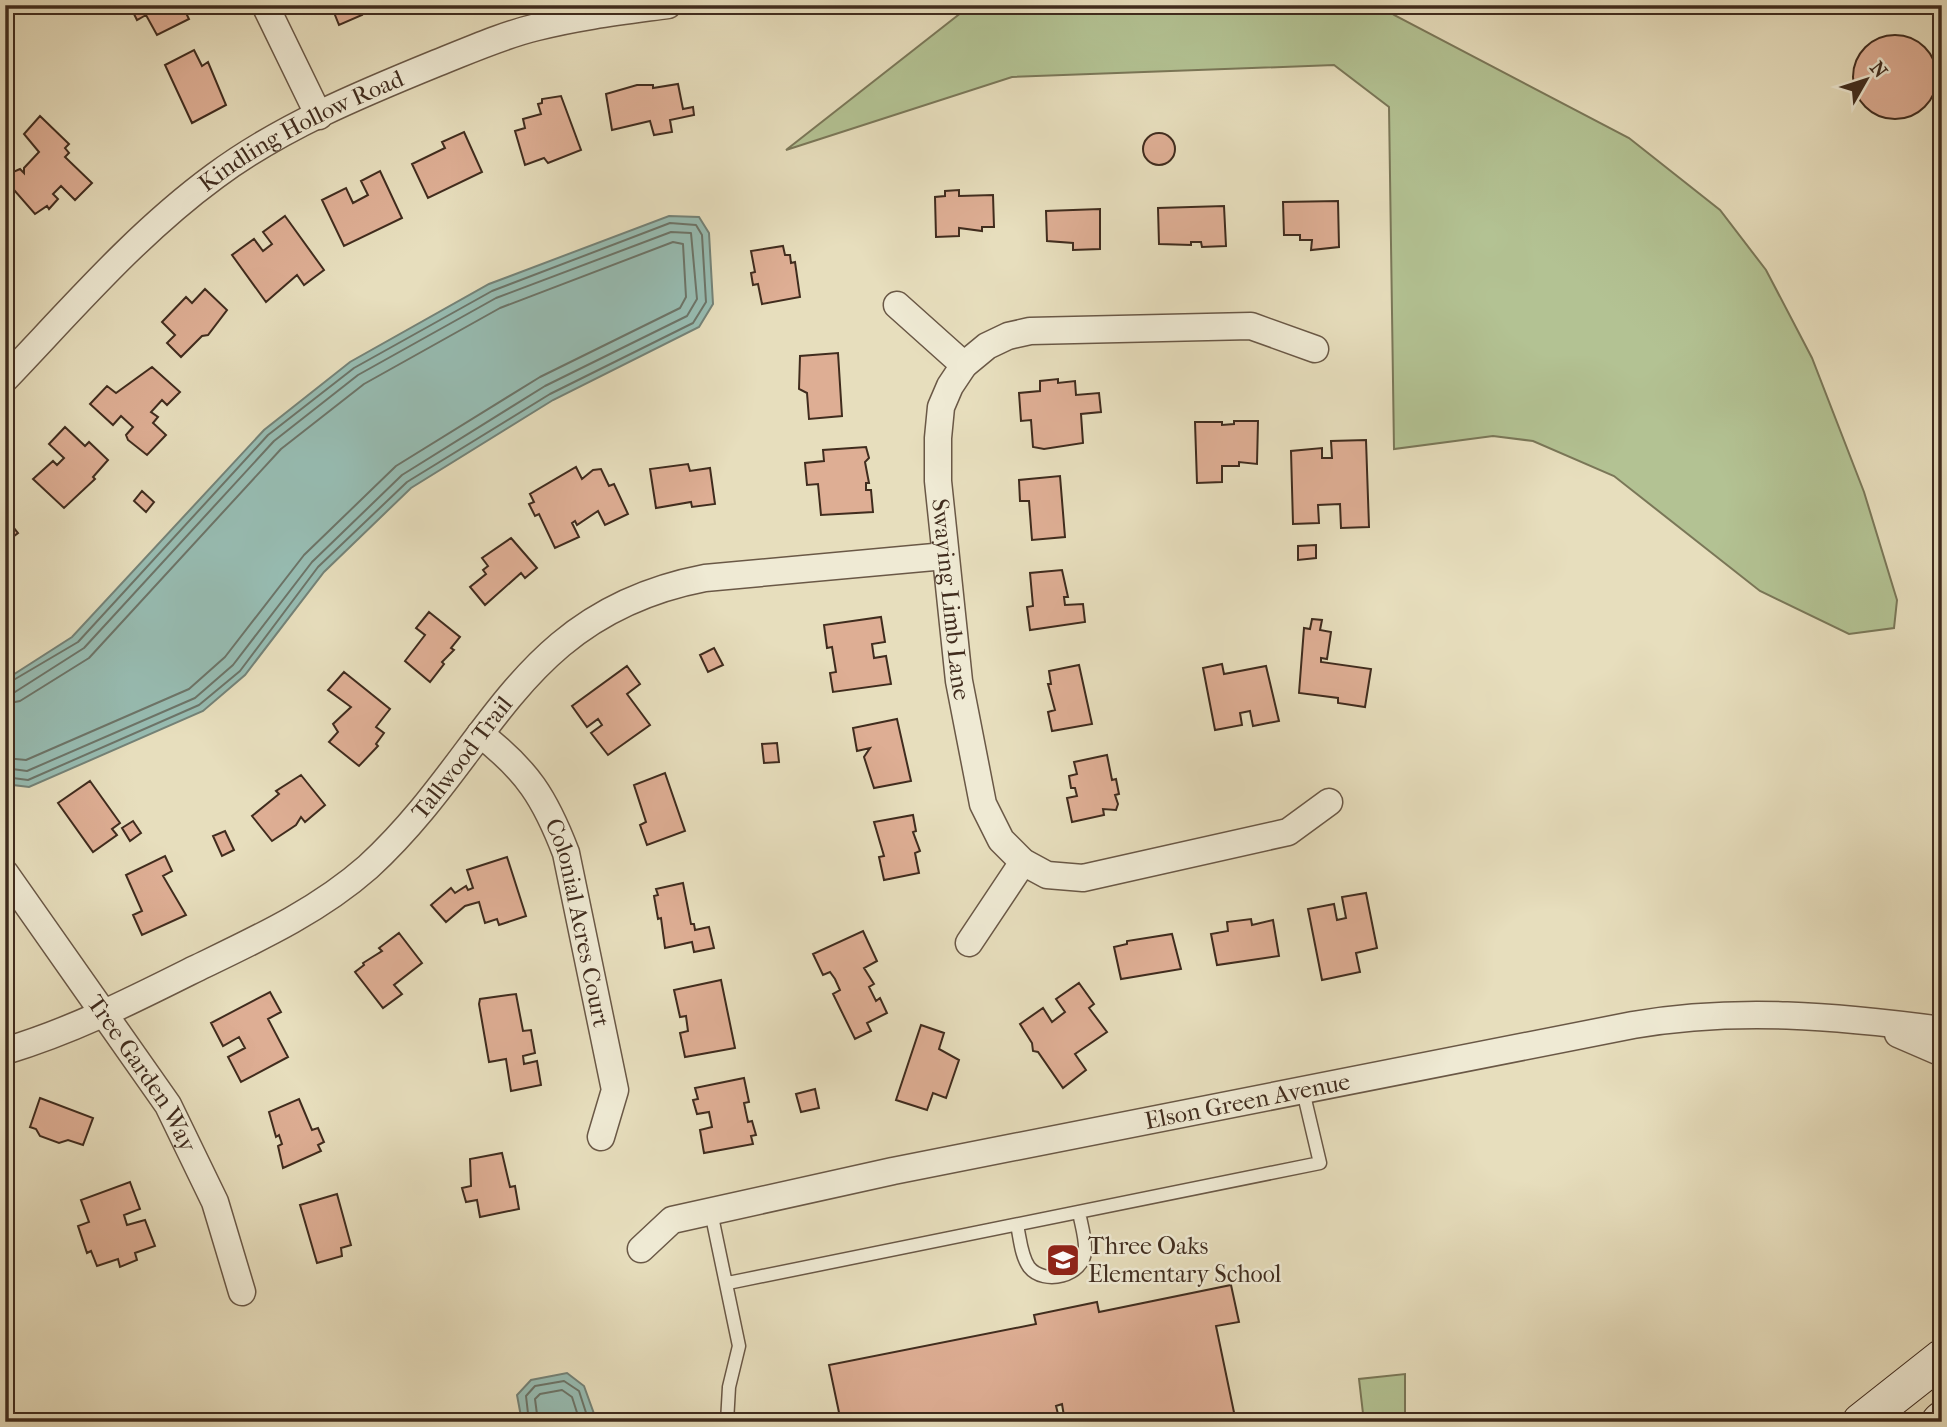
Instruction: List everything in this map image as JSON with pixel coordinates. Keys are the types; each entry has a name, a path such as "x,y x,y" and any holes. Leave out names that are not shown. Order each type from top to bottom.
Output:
{"main road":[{"path":"1861,1422 1942,1358"}],"street":[{"path":"265,5 319,116"},
{"name":"Kindling Hollow Road","path":"5,379 124,254 215,176 257,148 388,83 534,28 592,15 668,5"},
{"path":"897,305 964,365"},
{"name":"Swaying Limb Lane","path":"1315,349 1251,326 1030,331 1007,337 987,346 964,365 950,386 941,407 938,481 959,681 983,804 1000,840 1023,862 1047,875 1083,878 1288,832 1329,802"},
{"name":"Tallwood Trail","path":"5,1051 69,1029 105,1013 288,924 328,898 367,868 401,834 522,679 554,647 585,624 646,593 705,578 945,556"},
{"name":"Colonial Acres Court","path":"480,734 513,759 535,788 553,819 566,853 615,1090 601,1137"},
{"path":"969,943 1023,862"},
{"name":"Tree Garden Way","path":"5,873 168,1105 215,1202 242,1292"},
{"name":"Elson Green Avenue","path":"641,1249 672,1220 907,1169 1684,1016 1771,1013 1868,1020 1942,1030"},
{"name":"Elson Green Avenue","path":"1868,1020 1942,1053"}],"lane":[{"path":"727,1283 1320,1163 1303,1091"},
{"path":"712,1212 740,1346 729,1387 727,1422"},
{"path":"1017,1225 1024,1256 1030,1268 1049,1278 1059,1277 1078,1267 1083,1258 1085,1251 1079,1212"}],"green space":[{"path":"971,5 1382,5 1394,15 1629,138 1720,210 1766,270 1812,358 1864,492 1897,600 1894,628 1849,634 1760,591 1614,476 1533,441 1493,436 1394,449 1389,107 1334,65 1012,77 786,150"},
{"path":"1405,1374 1405,1422 1364,1422 1359,1379"}],"water":[{"path":"669,216 699,217 709,233 713,304 699,327 553,400 411,488 324,572 245,675 203,711 29,787 5,784 5,680 72,637 264,430 350,362 489,284"},
{"path":"567,1373 584,1386 597,1422 522,1422 517,1395 531,1380"}],"building":[{"path":"185,5 183,7 189,19 157,35 146,15 137,20 130,6"},
{"path":"331,5 358,5 362,15 339,25"},
{"path":"1895,35 1918,42 1930,54 1937,77 1930,100 1918,112 1895,119 1872,112 1860,100 1853,77 1860,54 1872,42"},
{"path":"194,50 202,66 208,62 226,105 192,123 165,65"},
{"path":"678,84 683,109 693,107 694,115 670,120 672,132 654,135 650,121 612,130 606,94 637,85 653,85 653,88"},
{"path":"561,96 581,150 548,163 544,158 525,165 515,131 525,128 523,119 541,114 538,104 542,103 542,99"},
{"path":"40,116 69,144 65,148 69,153 65,157 92,183 75,200 61,186 53,194 58,199 49,209 47,206 35,214 7,182 13,172 20,169 24,173 24,168 39,152 24,134"},
{"path":"464,132 482,172 428,198 412,164 445,148 442,142"},
{"path":"1159,133 1170,138 1175,149 1170,160 1159,165 1148,160 1143,149 1148,138"},
{"path":"380,171 402,218 344,246 322,200 346,188 353,203 368,195 361,181"},
{"path":"959,190 959,196 993,195 994,227 982,227 982,231 959,228 959,236 936,237 935,197 945,196 945,191"},
{"path":"1338,201 1339,247 1311,250 1312,240 1300,240 1300,235 1284,235 1283,202"},
{"path":"1224,206 1226,246 1202,247 1201,242 1191,242 1191,245 1159,244 1158,208"},
{"path":"1100,209 1100,249 1073,250 1073,243 1047,241 1046,211"},
{"path":"285,216 324,270 304,285 297,275 266,302 232,255 254,239 263,251 272,244 263,232"},
{"path":"783,246 785,255 790,255 791,263 795,262 800,297 762,304 758,284 753,285 751,273 755,272 751,251"},
{"path":"205,289 227,310 208,335 202,336 181,357 167,343 175,335 162,322 186,297 192,303"},
{"path":"838,353 842,416 809,419 807,393 799,389 800,356"},
{"path":"152,367 180,392 167,405 162,400 151,412 158,417 153,423 166,435 147,455 128,440 126,435 133,427 121,416 113,425 90,404 107,386 116,393"},
{"path":"1058,379 1058,383 1075,381 1076,395 1099,393 1101,412 1081,414 1083,443 1044,449 1033,447 1031,420 1021,421 1019,393 1040,391 1040,381"},
{"path":"1234,421 1258,421 1257,464 1239,462 1239,466 1222,466 1222,482 1197,483 1195,422 1222,422 1222,425 1234,424"},
{"path":"65,427 85,446 89,442 108,460 93,477 95,479 64,508 33,479 53,461 57,465 64,458 49,444"},
{"path":"1366,440 1369,527 1341,528 1340,504 1318,505 1319,523 1293,524 1291,451 1322,448 1322,458 1332,458 1331,441"},
{"path":"866,447 869,458 865,462 869,483 866,483 866,490 871,490 873,512 821,515 818,484 807,485 805,463 824,461 823,450"},
{"path":"688,464 690,471 710,468 715,504 692,507 691,502 656,508 650,469"},
{"path":"576,467 582,479 593,470 601,469 609,486 614,484 628,514 605,525 598,511 577,525 575,521 572,523 579,537 555,548 539,514 535,516 529,504 534,502 530,494"},
{"path":"1060,476 1065,537 1032,540 1029,501 1020,501 1019,480"},
{"path":"142,491 154,502 146,512 134,501"},
{"path":"5,517 18,533 5,543"},
{"path":"511,538 537,568 525,578 521,573 485,605 470,587 486,574 483,570 488,566 482,558"},
{"path":"1316,545 1316,558 1298,560 1298,546"},
{"path":"1062,570 1068,597 1064,597 1065,605 1083,604 1085,622 1030,630 1027,607 1033,606 1030,573"},
{"path":"429,612 460,637 451,648 454,650 442,662 444,664 430,682 405,661 425,635 416,628"},
{"path":"881,617 885,642 872,644 874,658 886,656 891,684 833,692 830,673 836,672 832,647 827,648 824,625"},
{"path":"1312,619 1322,620 1320,630 1331,632 1327,659 1321,658 1321,662 1371,669 1365,707 1338,703 1338,698 1299,693 1304,628 1310,629"},
{"path":"714,648 723,665 708,672 700,655"},
{"path":"1222,664 1224,674 1266,666 1279,721 1253,726 1250,711 1240,713 1242,725 1215,730 1203,668"},
{"path":"1079,665 1092,724 1052,731 1048,712 1055,710 1048,684 1051,684 1049,671"},
{"path":"627,666 640,684 627,694 650,725 608,755 591,733 602,725 598,719 587,727 572,706"},
{"path":"344,672 390,709 376,727 384,733 376,744 378,746 359,766 329,742 338,732 333,724 351,707 328,690"},
{"path":"897,719 911,781 874,788 864,757 870,748 857,751 853,728"},
{"path":"777,743 779,762 764,763 762,744"},
{"path":"1107,755 1112,780 1116,779 1119,794 1115,795 1118,804 1116,810 1103,809 1104,815 1072,822 1067,798 1077,796 1075,788 1071,788 1069,776 1077,774 1074,762"},
{"path":"665,773 685,831 647,845 640,825 646,822 634,785"},
{"path":"301,775 325,805 305,822 301,817 296,825 272,841 252,816 279,794 276,791"},
{"path":"90,781 120,823 112,829 117,835 93,852 58,803"},
{"path":"913,815 916,831 913,832 920,851 915,853 919,873 884,880 879,857 884,856 874,822"},
{"path":"133,821 141,833 130,841 122,828"},
{"path":"225,831 234,850 222,856 213,836"},
{"path":"165,856 172,871 163,876 186,915 142,935 133,915 142,911 126,875"},
{"path":"507,857 526,916 499,925 497,919 485,923 479,902 465,906 446,922 431,905 451,888 455,893 466,886 468,890 473,888 467,870"},
{"path":"683,883 691,924 694,924 695,930 709,927 714,948 694,952 692,942 665,948 661,918 658,919 654,896 658,895 656,889"},
{"path":"1366,893 1377,948 1356,953 1360,972 1322,980 1308,909 1334,904 1337,920 1346,918 1342,897"},
{"path":"1251,919 1252,925 1273,920 1279,956 1217,965 1211,934 1228,931 1227,922"},
{"path":"863,931 877,961 864,968 874,984 869,987 876,1001 880,998 887,1013 867,1023 871,1031 855,1039 833,994 840,990 835,979 830,972 823,975 813,954"},
{"path":"399,933 422,963 394,985 402,994 383,1008 355,972 363,963 382,951 379,948"},
{"path":"1172,934 1181,969 1121,979 1114,947 1127,944 1127,941"},
{"path":"721,980 735,1048 685,1057 680,1033 688,1031 686,1016 680,1017 674,990"},
{"path":"1079,983 1094,1004 1089,1008 1107,1032 1075,1054 1086,1070 1063,1088 1038,1052 1033,1051 1032,1043 1020,1024 1043,1008 1052,1022 1065,1012 1056,999"},
{"path":"270,992 281,1012 268,1019 288,1057 241,1082 228,1057 245,1048 239,1037 223,1046 211,1023"},
{"path":"516,994 523,1031 531,1030 535,1053 523,1056 524,1064 537,1061 541,1085 511,1091 506,1059 489,1062 479,1004 480,999"},
{"path":"921,1025 944,1033 939,1049 959,1060 946,1098 933,1093 927,1110 896,1100"},
{"path":"744,1078 749,1102 744,1103 748,1122 752,1121 756,1135 751,1136 753,1144 704,1153 700,1130 712,1127 709,1112 697,1114 693,1100 698,1099 695,1088"},
{"path":"815,1089 819,1108 801,1112 796,1094"},
{"path":"40,1098 93,1118 83,1145 68,1140 59,1143 40,1136 36,1129 30,1127"},
{"path":"299,1099 312,1130 318,1128 324,1142 318,1145 321,1151 283,1168 278,1146 282,1144 279,1135 276,1137 269,1112"},
{"path":"502,1153 510,1187 515,1186 519,1209 480,1217 477,1200 466,1202 462,1188 471,1186 470,1159"},
{"path":"130,1182 140,1209 124,1215 127,1225 145,1220 155,1246 135,1253 137,1260 120,1267 118,1259 97,1266 91,1251 87,1253 78,1226 89,1222 81,1200"},
{"path":"337,1194 351,1245 341,1248 342,1256 317,1263 300,1205"},
{"path":"1231,1285 1239,1322 1216,1326 1236,1422 1065,1422 1062,1404 1056,1406 1058,1414 1017,1422 1005,1422 1004,1416 998,1417 999,1422 841,1422 829,1365 1036,1324 1034,1315 1097,1302 1099,1312"}],"place":[{"name":"Three Oaks Elementary School","path":"1063,1260"}]}
